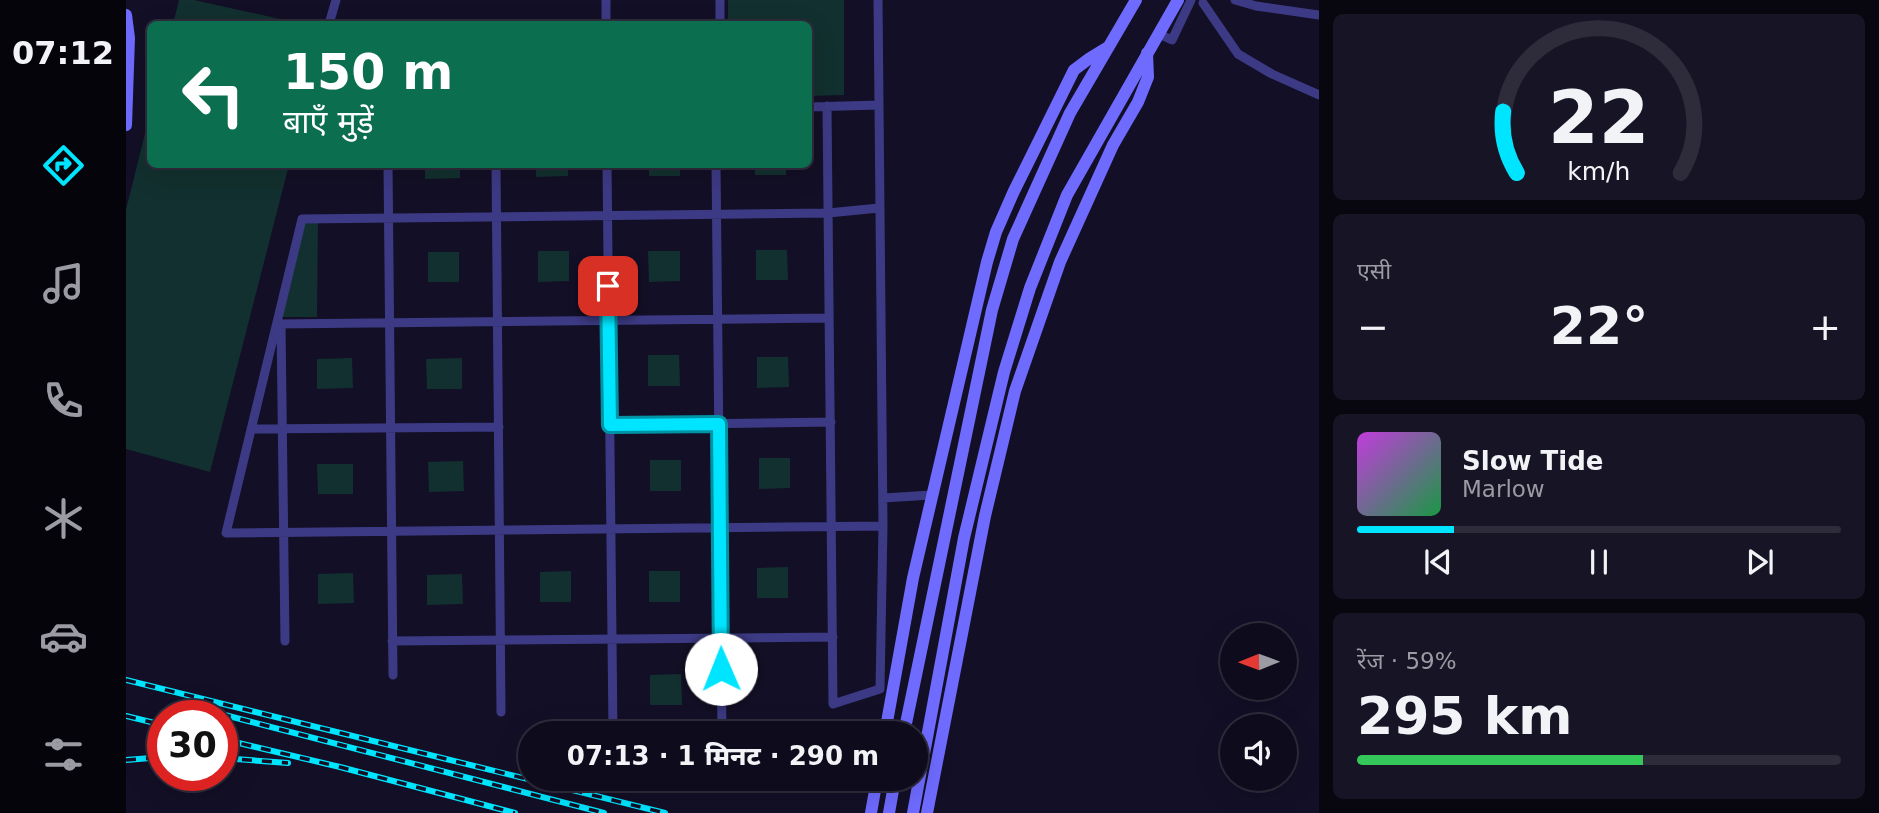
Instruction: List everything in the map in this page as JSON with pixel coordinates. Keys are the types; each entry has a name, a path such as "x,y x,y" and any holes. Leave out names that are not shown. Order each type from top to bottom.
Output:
{"street":[{"path":"330,21 336,0"},
{"path":"606,0 606,21"},
{"path":"720,0 720,21"},
{"path":"827,106 833,704 880,689 883,498 878,0"},
{"path":"906,721 989,323 1013,239 1070,113 1136,0"},
{"path":"913,813 964,538 1004,372 1030,288 1066,195 1178,0"},
{"path":"1235,0 1256,6 1319,15"},
{"path":"1158,34 1172,40 1200,1 1238,54 1272,74 1319,95"},
{"path":"126,15 129,38 126,125"},
{"path":"887,721 913,578 986,262 996,232 1025,168 1074,70 1109,46"},
{"path":"927,813 985,516 1015,391 1060,262 1113,145 1138,102 1148,77 1147,53"},
{"path":"812,107 879,105"},
{"path":"388,168 393,675"},
{"path":"496,168 501,712"},
{"path":"607,168 613,721"},
{"path":"716,168 722,721"},
{"path":"879,208 828,213 302,219 279,324 226,533 883,526"},
{"path":"279,324 830,318"},
{"path":"279,324 285,641"},
{"path":"610,425 831,422"},
{"path":"251,429 499,427"},
{"path":"883,498 932,495"},
{"path":"392,641 833,637"},
{"path":"870,813 875,791"},
{"path":"889,813 893,791"}],"green space":[{"path":"179,0 194,0 289,21 174,21"},
{"path":"728,0 844,0 844,95 812,96 812,21 728,21"},
{"path":"147,125 147,168 288,168 210,472 126,449 126,210"},
{"path":"425,168 460,168 460,178 425,179"},
{"path":"536,168 568,168 568,176 536,177"},
{"path":"649,168 680,168 680,176 649,176"},
{"path":"755,168 786,168 786,175 755,175"},
{"path":"318,222 317,317 281,317 305,223"},
{"path":"756,250 787,250 788,280 756,280"},
{"path":"538,251 569,251 569,281 538,282"},
{"path":"648,251 680,251 680,281 649,282"},
{"path":"428,252 459,252 459,282 428,282"},
{"path":"648,355 679,355 680,386 648,386"},
{"path":"757,357 788,357 789,387 757,388"},
{"path":"352,358 353,388 317,389 317,359"},
{"path":"462,358 462,389 427,389 426,359"},
{"path":"759,458 790,458 790,488 759,489"},
{"path":"650,460 681,460 681,491 650,491"},
{"path":"463,461 464,491 429,492 428,462"},
{"path":"317,464 353,464 353,494 318,494"},
{"path":"788,567 788,598 757,598 757,568"},
{"path":"571,571 571,602 540,602 540,572"},
{"path":"649,571 680,571 680,602 649,602"},
{"path":"353,573 354,603 318,604 318,574"},
{"path":"462,574 463,604 427,605 427,575"},
{"path":"681,674 682,705 650,705 650,675"}],"railway":[{"path":"126,680 665,813"},
{"path":"126,716 147,721"},
{"path":"238,718 604,813"},
{"path":"238,743 515,813"},
{"path":"126,760 147,758"},
{"path":"238,759 288,763"}],"route":[{"path":"608,286 610,425 719,424 721,669"}]}
